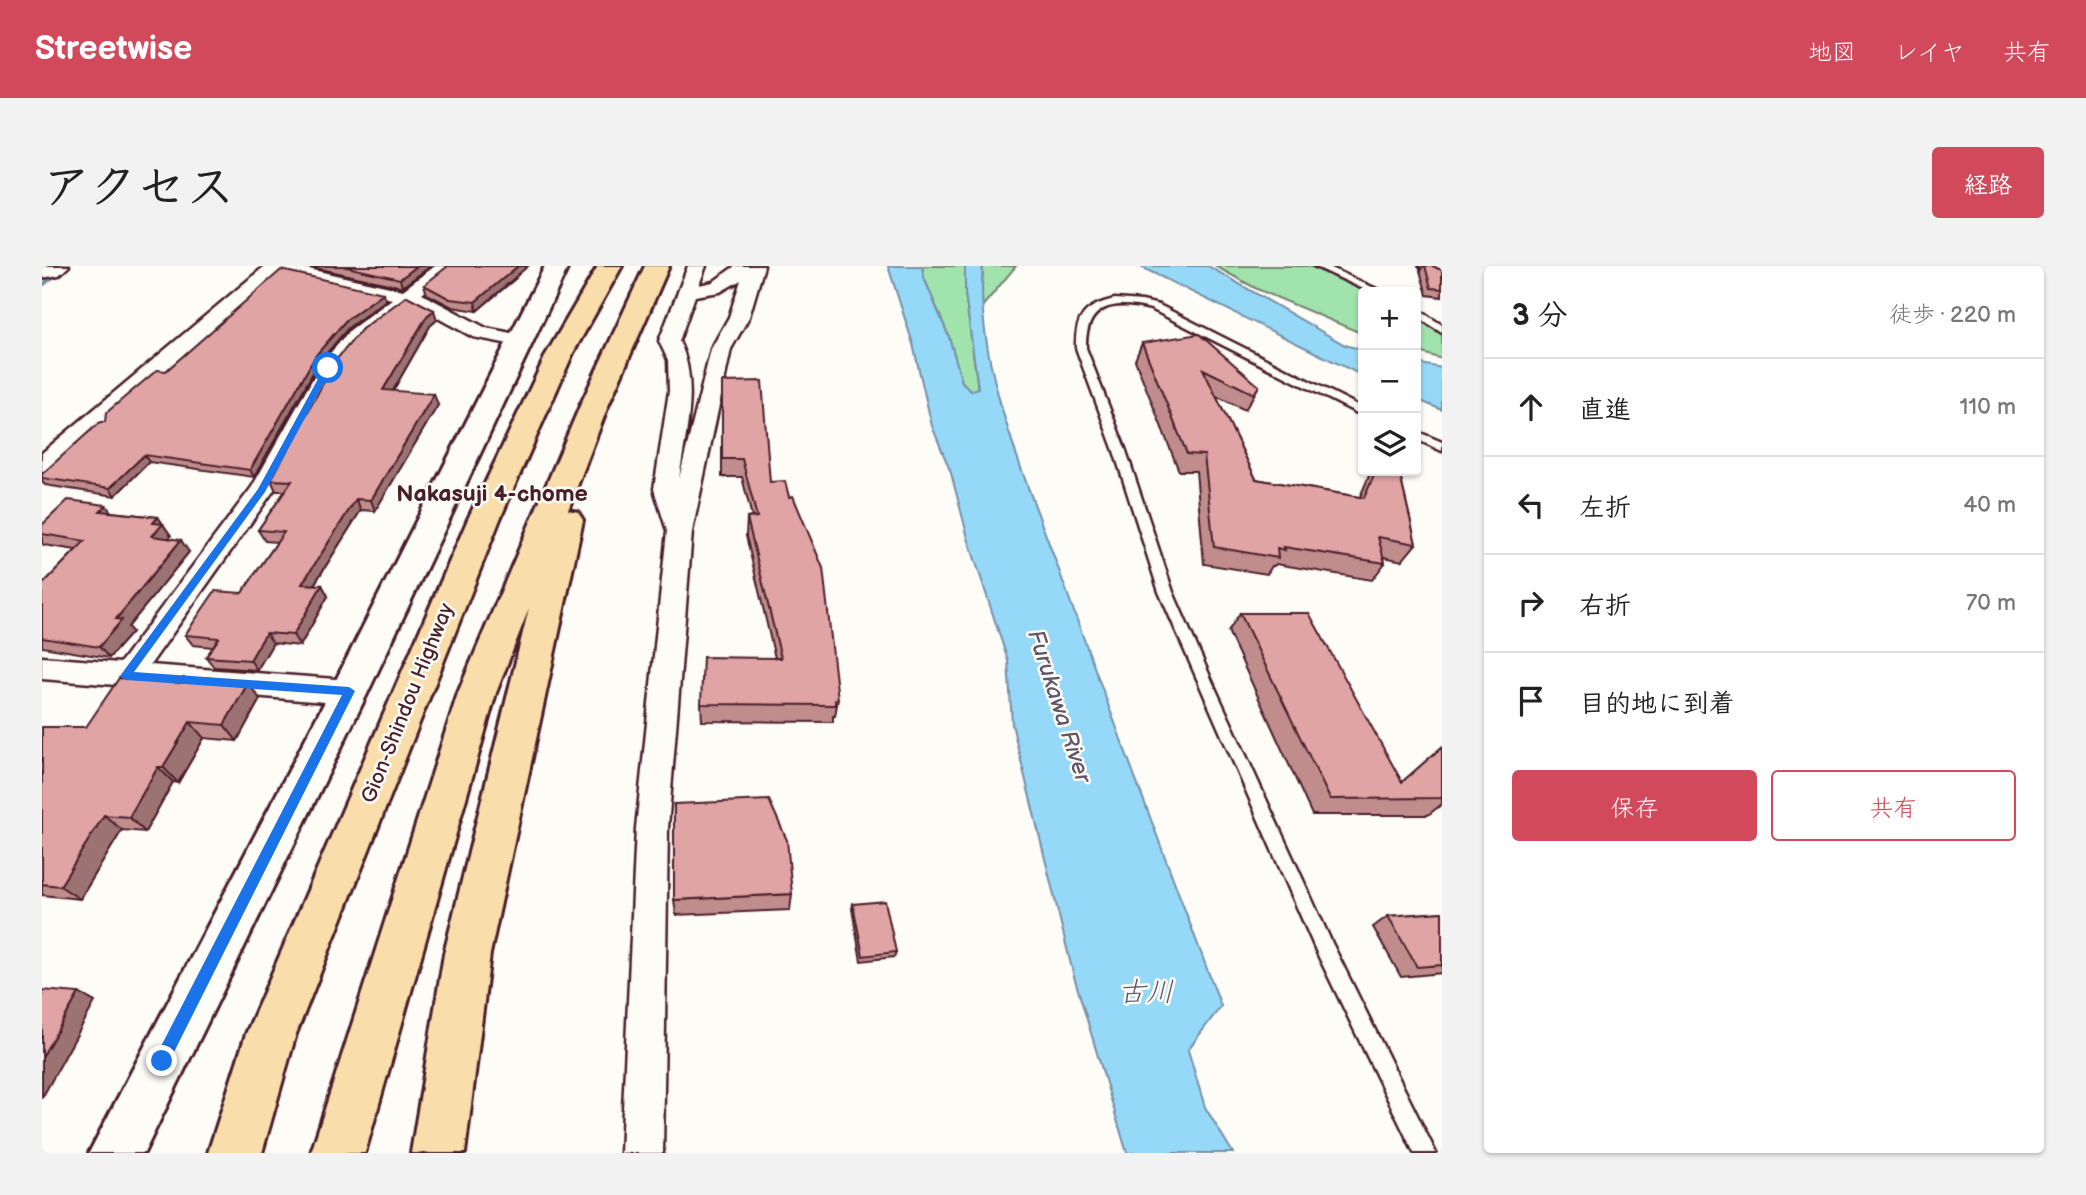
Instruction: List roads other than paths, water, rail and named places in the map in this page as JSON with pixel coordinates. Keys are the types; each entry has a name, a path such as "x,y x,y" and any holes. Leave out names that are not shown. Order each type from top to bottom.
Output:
{"main road":[{"name":"Gion-Shindou Highway","path":"235,1153 271,1034 484,519 560,352 610,266"},
{"path":"338,1153 477,693 594,406 657,266"},
{"path":"1432,266 1442,269"},
{"path":"438,1153 467,954 594,406"},
{"path":"227,1153 271,1034"}],"street":[{"path":"42,273 53,271 60,266"},
{"path":"42,465 275,266 423,300 480,333 519,340"},
{"path":"126,676 262,490 328,368 357,334 447,266"},
{"path":"679,532 666,489 680,391 678,360 669,341 697,266"},
{"path":"686,291 724,287 746,266"},
{"path":"642,1153 652,828 679,532 721,349 739,317 755,266"},
{"path":"116,1153 349,691 556,267"},
{"path":"42,668 349,691"}],"lane":[{"path":"1319,266 1367,287"},
{"path":"1358,409 1155,307 1136,301 1104,303 1084,320 1079,333 1081,348 1120,451 1166,592 1198,668 1324,947 1425,1153"},
{"path":"1421,314 1442,330"},
{"path":"1421,437 1442,447"}],"water":[{"name":"古川","path":"888,266 922,266 924,278 949,337 962,382 971,391 978,388 965,293 965,266 983,266 982,303 987,342 1006,422 1221,1006 1188,1050 1205,1107 1233,1153 1127,1153 1073,973 1012,724 1008,661 968,538 951,473 932,426 913,344"},
{"path":"1139,266 1208,266 1345,345 1358,349 1358,374"},
{"path":"1421,364 1442,368 1442,410 1421,401"}],"waterway":[{"path":"42,286 67,266"}],"district":[{"name":"Nakasuji 4-chome","path":"492,493"}],"water label":[{"name":"Furukawa River","path":"1060,706"}]}
